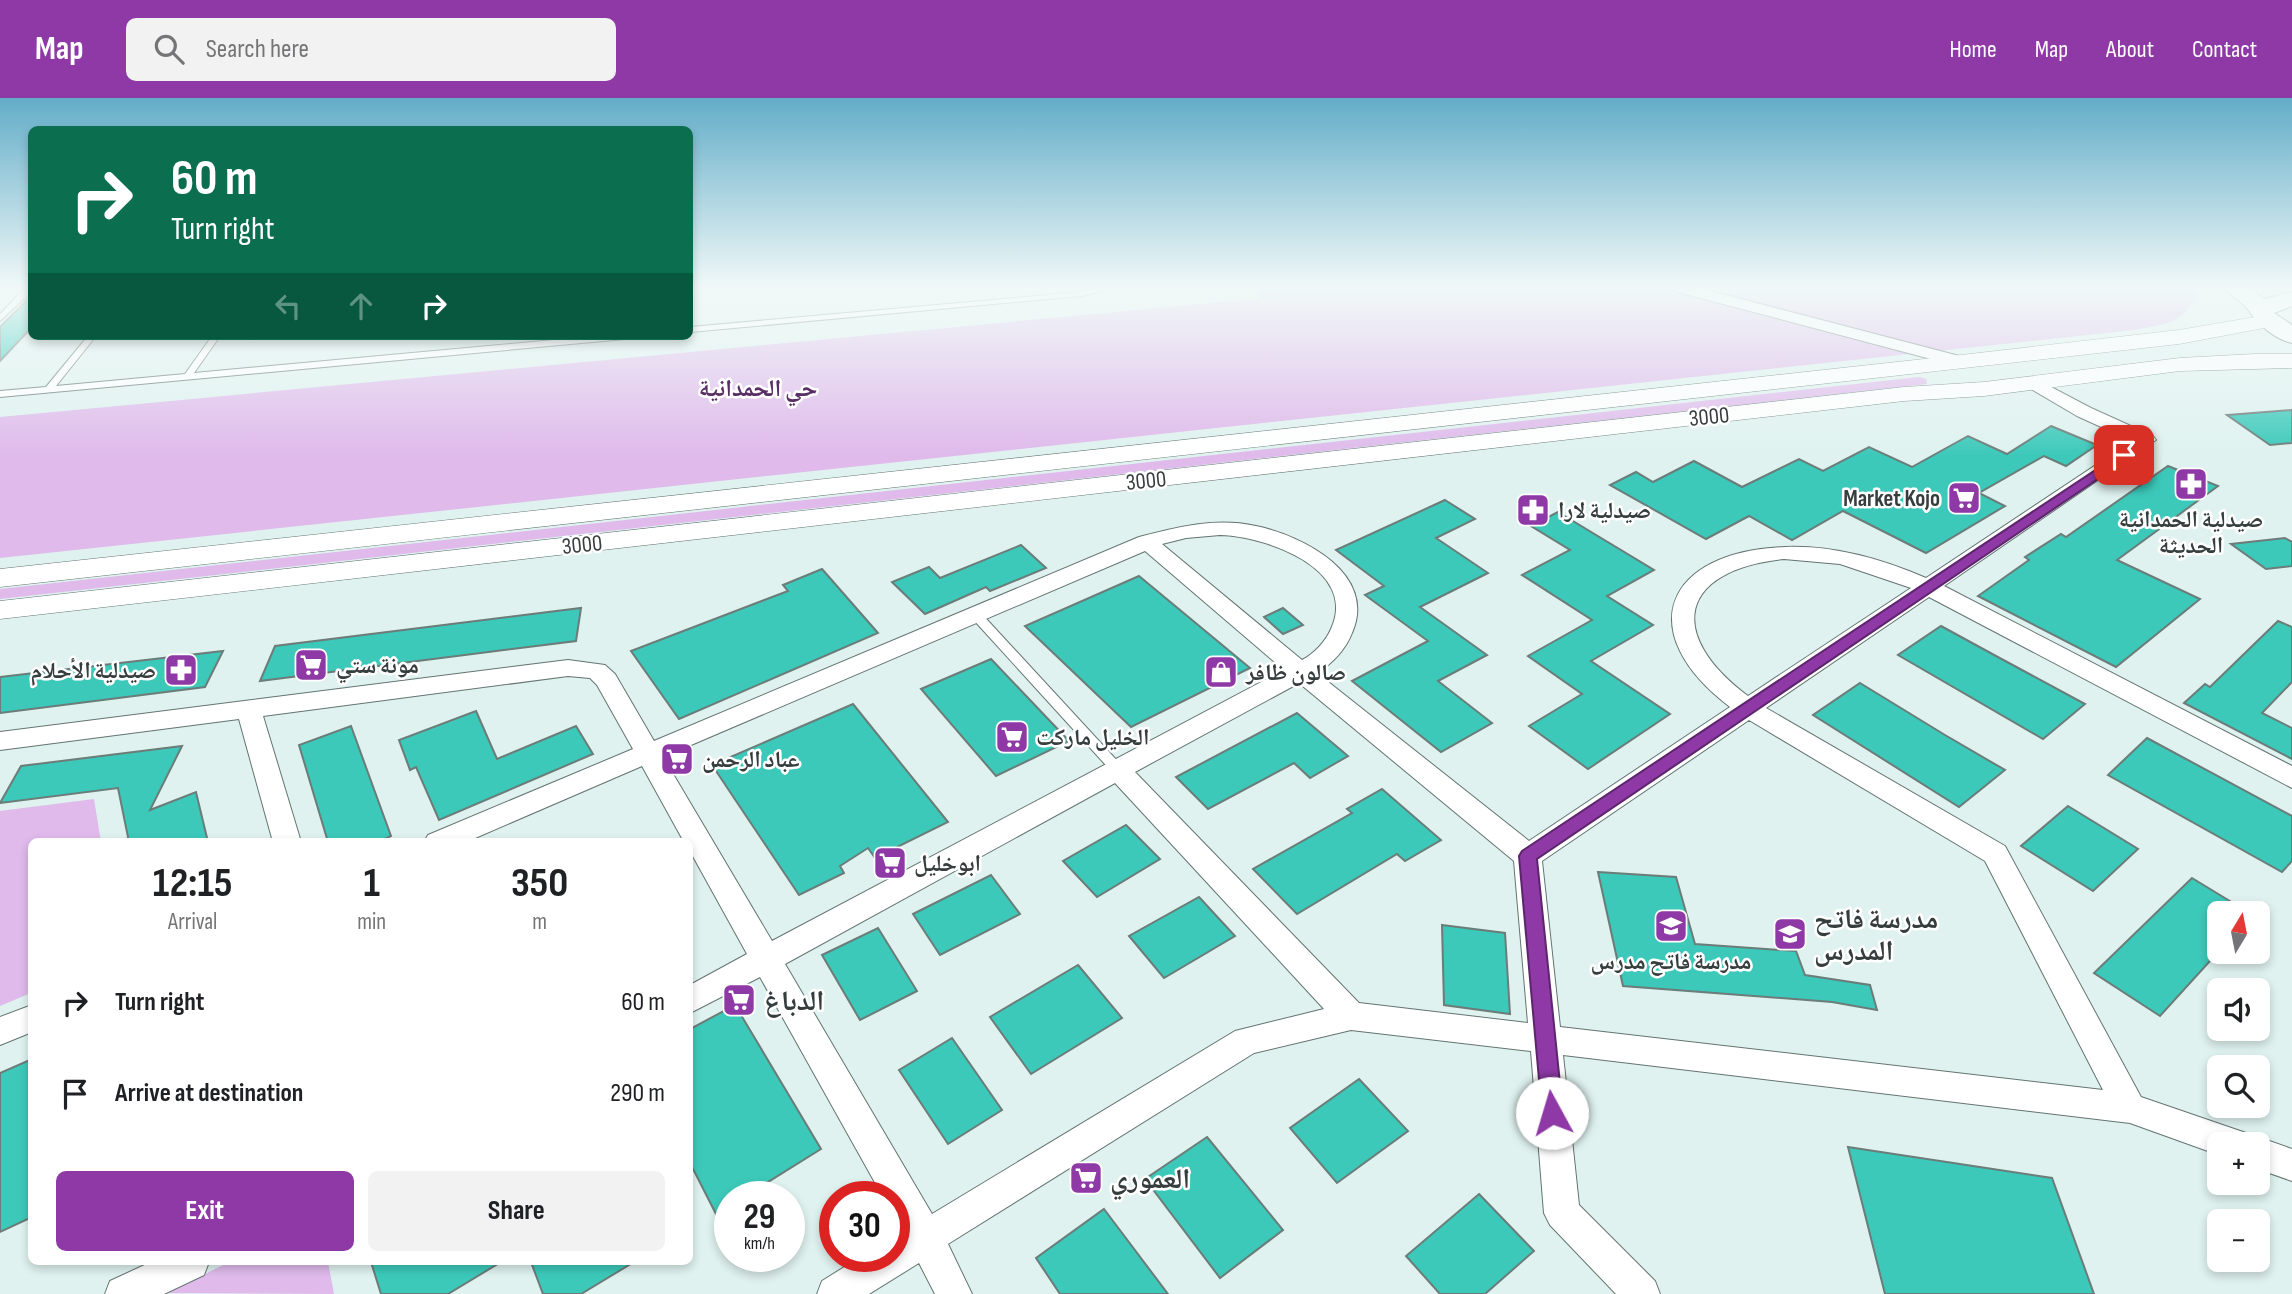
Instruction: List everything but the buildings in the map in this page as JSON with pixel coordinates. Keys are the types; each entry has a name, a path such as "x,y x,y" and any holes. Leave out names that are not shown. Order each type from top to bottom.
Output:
{"street":[{"path":"1892,344 1961,362"},
{"name":"3000","path":"0,578 2120,344"},
{"name":"3000","path":"0,610 1904,394 1992,388 2102,372 2213,362 2292,361"},
{"path":"1528,856 2146,440 2084,412 2032,382"},
{"path":"447,838 1147,542 1181,532 1236,529 1281,540 1318,559 1339,580 1345,592 1348,617 1345,630 1329,653 1301,672 693,998"},
{"path":"1147,542 1301,672 1528,856 1562,1213 1642,1294"},
{"path":"2130,1108 1995,854 1748,708 1698,662 1683,630 1684,602 1699,579 1712,570 1765,554 1809,554 1881,568 1928,587 2292,778"},
{"path":"0,741 568,668 597,671 606,680 764,960 926,1238 954,1294"},
{"path":"249,709 286,838"},
{"path":"1118,770 1351,1016"},
{"path":"835,1294 1246,1041 1351,1016 2130,1108 2207,1135"},
{"path":"0,1031 28,1020"},
{"path":"2270,1157 2292,1165"},
{"path":"123,1294 185,1265"}],"lane":[{"path":"48,390 86,344"},
{"path":"188,376 211,344"},
{"path":"470,350 472,344"},
{"path":"0,394 538,344"},
{"path":"975,614 1118,770"}],"shaded area":[{"path":"777,344 2005,344 0,558 0,417"},
{"path":"1919,377 1926,379 1927,384 0,599 0,589"},
{"path":"94,799 100,838 28,838 28,994 0,1006 0,811"},
{"path":"223,1265 329,1265 334,1294 167,1293"}],"place":[{"name":"صيدلية الحمدانية الحديثة","path":"2191,484"},
{"name":"Market Kojo","path":"1964,498"},
{"name":"صيدلية لارا","path":"1533,510"},
{"name":"مونة ستي","path":"311,665"},
{"name":"صيدلية الأحلام","path":"181,670"},
{"name":"صالون ظافر","path":"1221,672"},
{"name":"الخليل ماركت","path":"1012,737"},
{"name":"عباد الرحمن","path":"677,759"},
{"name":"ابوخليل","path":"890,863"},
{"name":"مدرسة فاتح مدرس","path":"1671,926"},
{"name":"مدرسة فاتح المدرس","path":"1790,934"},
{"name":"الدباغ","path":"739,1000"},
{"name":"العموري","path":"1086,1178"}],"district":[{"name":"حي الحمدانية","path":"758,388"}],"route":[{"path":"1552,1113 1528,856 2124,455"}]}
